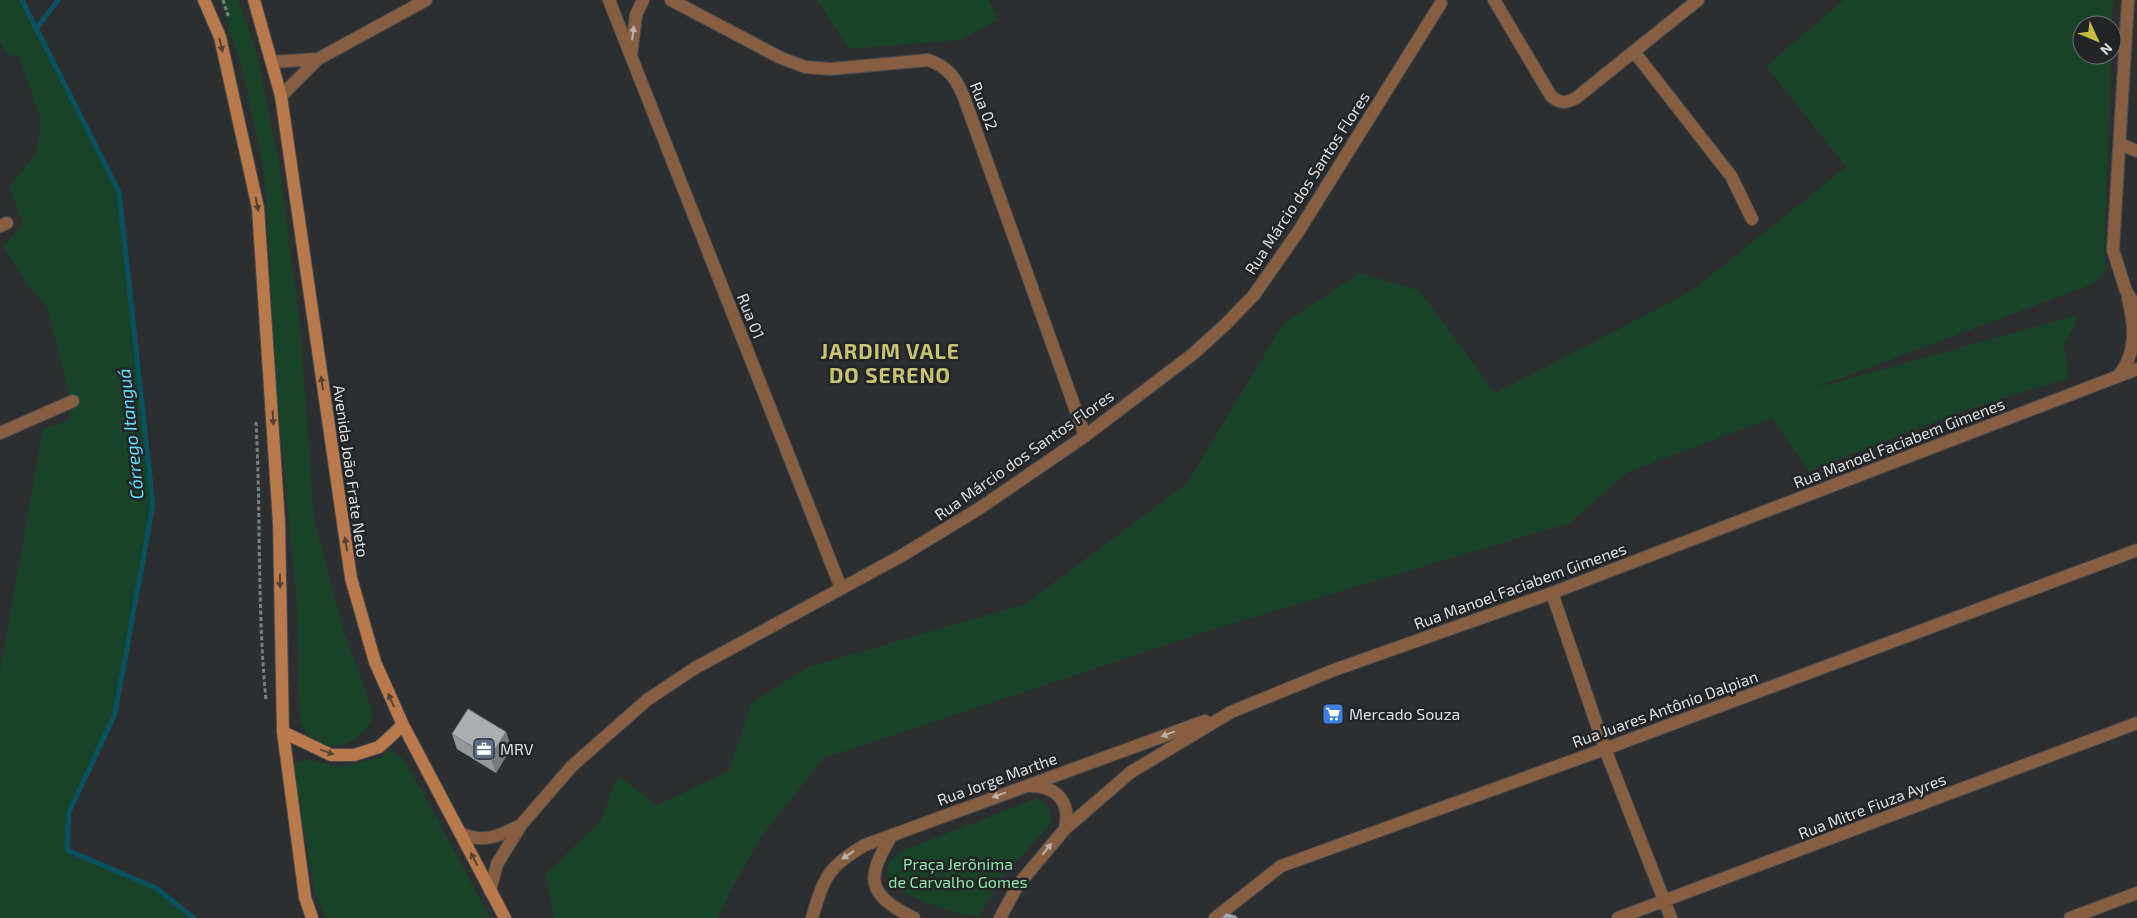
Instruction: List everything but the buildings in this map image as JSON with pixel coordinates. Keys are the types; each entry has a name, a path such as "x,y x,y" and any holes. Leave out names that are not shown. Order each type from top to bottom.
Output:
{"main road":[{"path":"204,0 220,37 258,208 279,523 282,732 305,897 312,918"},
{"name":"Avenida João Frate Neto","path":"254,0 281,96 351,578 375,662 402,725 504,918"},
{"path":"282,732 331,755 354,755 380,747 402,725"}],"street":[{"path":"281,96 318,59 426,0"},
{"name":"Rua 01","path":"609,0 841,588"},
{"name":"Rua 01","path":"631,56 636,15 642,0"},
{"name":"Rua 02","path":"671,0 781,58 805,67 831,69 928,60 941,64 950,72 959,84 1085,436"},
{"path":"1494,0 1551,96 1557,101 1566,103 1576,98 1635,53 1698,0"},
{"path":"2128,0 2113,250 2126,291 2137,308"},
{"name":"Rua Márcio dos Santos Flores","path":"490,891 497,864 521,825 572,766 647,700 695,668 901,556 980,508 1085,436 1192,354 1226,324 1254,295 1298,232 1445,1"},
{"path":"1635,53 1731,176 1752,218"},
{"path":"272,62 318,59"},
{"path":"2120,144 2137,151"},
{"name":"Rua Manoel Faciabem Gimenes","path":"2115,378 2129,364 2136,340 2126,291"},
{"name":"Rua Manoel Faciabem Gimenes","path":"1000,918 1018,885 1065,829 1131,772 1230,712 1334,670 1552,593 2137,369"},
{"path":"0,433 73,401"},
{"name":"Rua Juares Antônio Dalpian","path":"1215,918 1281,866 1605,749 2137,550"},
{"path":"1552,593 1605,749 1671,918"},
{"name":"Rua Jorge Marthe","path":"812,918 829,871 844,857 858,849 1230,712"},
{"name":"Rua Mitre Fiuza Ayres","path":"1618,918 2137,724"},
{"path":"1026,786 1046,787 1059,796 1067,811 1065,829"},
{"name":"Rua Márcio dos Santos Flores","path":"460,833 470,838 483,840 498,837 521,825"},
{"path":"892,835 876,861 873,877 878,890 887,902 893,908 914,918"},
{"path":"2070,918 2137,893"}],"path":[{"path":"220,37 228,15 223,0"},
{"path":"256,421 260,497 260,577 267,708"}],"green space":[{"path":"0,0 22,0 119,192 153,505 115,714 69,812 67,850 156,888 194,918 0,918 0,673 43,429 69,420 68,389 47,307 28,286 3,246 23,224 10,187 37,152 41,118 18,54 8,56 0,40"},
{"path":"220,0 238,0 257,55 279,163 300,327 314,520 344,632 370,704 372,719 367,728 353,740 342,745 320,745 308,737 300,722 297,605 277,393 264,169 241,63"},
{"path":"817,0 989,0 998,20 959,40 849,49"},
{"path":"1844,0 2113,0 2112,15 2072,15 2072,65 2111,65 2104,255 2107,270 2093,284 1809,390 2077,315 2075,324 2064,344 2068,378 1961,412 1809,471 1772,418 1628,472 1570,523 1224,626 824,758 761,837 730,892 718,918 554,918 546,874 601,820 618,776 657,805 729,771 752,703 808,667 1025,604 1187,483 1283,324 1360,273 1420,291 1495,393 1690,292 1846,167 1766,66"},
{"path":"390,750 403,759 424,794 490,918 325,918 314,890 293,764 308,759 338,767 379,758"},
{"name":"Praça Jerõnima de Carvalho Gomes","path":"1037,798 1048,808 1051,823 1002,878 980,915 960,914 937,907 895,888 891,882 888,867 893,858 904,850"}],"waterway":[{"name":"Córrego Itanguá","path":"22,0 119,192 153,505 115,714 69,812 67,850 156,888 194,918"},
{"path":"36,29 58,0"}],"place":[{"name":"Mercado Souza","path":"1333,714"},
{"name":"MRV","path":"484,749"}],"district":[{"name":"JARDIM VALE DO SERENO","path":"890,364"}]}
